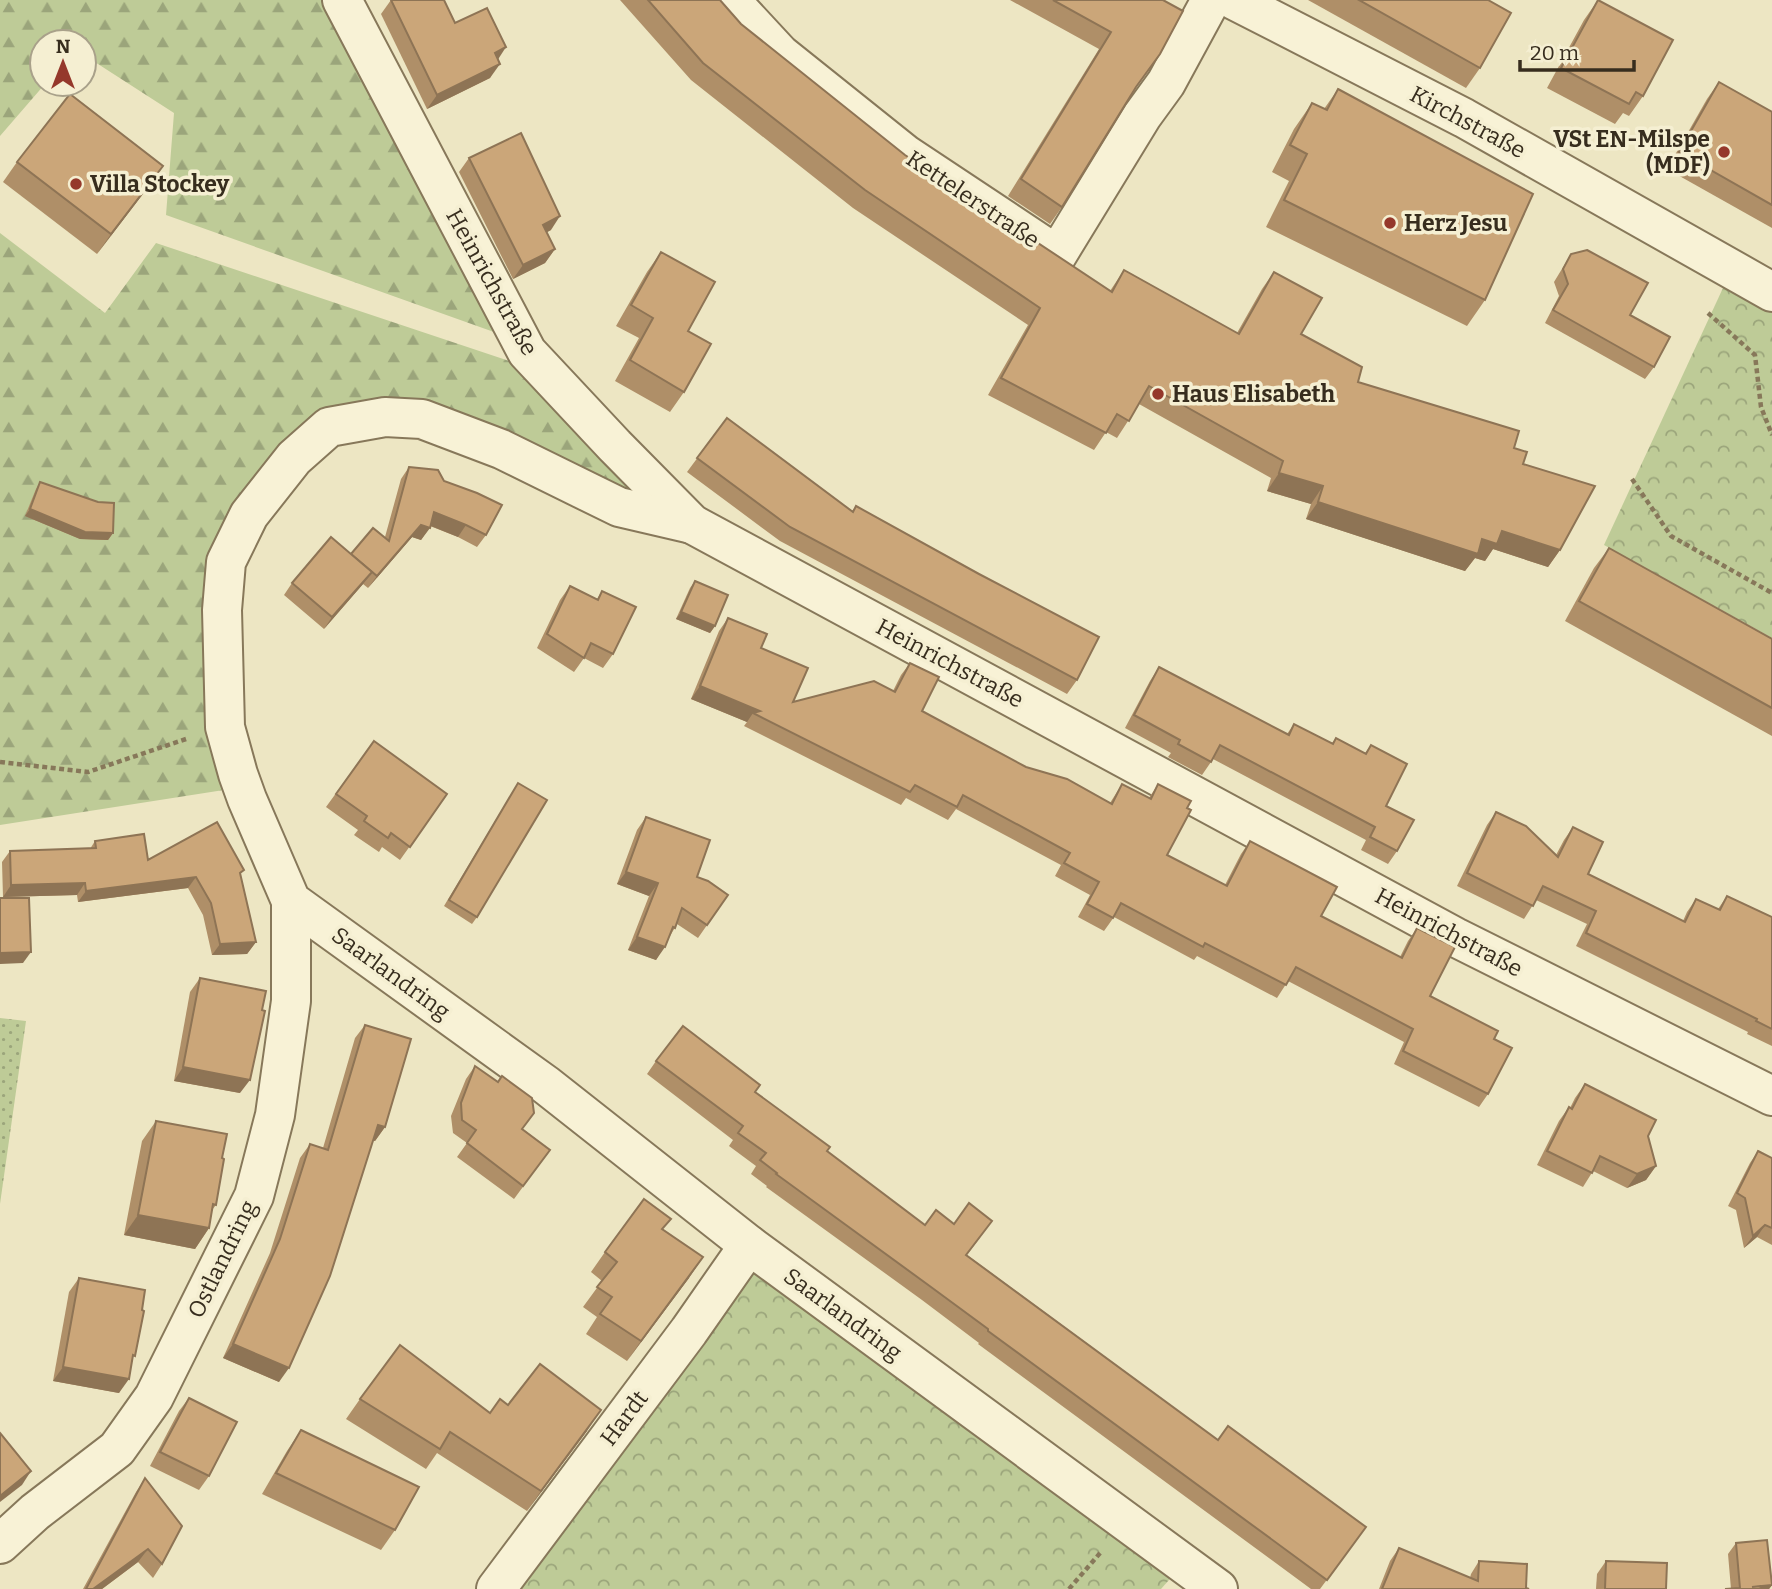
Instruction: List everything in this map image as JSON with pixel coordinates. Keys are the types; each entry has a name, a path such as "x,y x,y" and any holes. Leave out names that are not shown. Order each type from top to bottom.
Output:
{"street":[{"name":"Heinrichstraße","path":"342,0 527,352 692,524 1455,937 1772,1096"},
{"name":"Kettelerstraße","path":"730,0 780,54 905,154 1057,255 1142,116 1166,83 1211,0"},
{"name":"Kirchstraße","path":"1234,0 1464,118 1772,292"},
{"path":"291,901 247,799 225,727 222,610 226,562 249,514 293,458 329,427 385,417 422,419 501,449 619,507 692,524"},
{"name":"Saarlandring","path":"291,901 546,1084 749,1245 1218,1589"},
{"name":"Ostlandring","path":"0,1544 35,1512 117,1449 154,1397 254,1196 275,1115 291,1001 291,901"},
{"name":"Hardt","path":"496,1589 749,1245"}],"path":[{"path":"1708,313 1755,355 1761,407 1772,435"},
{"path":"1632,479 1671,536 1772,593"},
{"path":"0,762 88,772 225,727"},
{"path":"1069,1589 1127,1522"}],"green space":[{"path":"0,0 346,0 525,343 166,215 174,113 98,64 98,28 28,28 28,98 33,98 0,136"},
{"path":"0,233 105,313 156,243 554,376 651,480 630,521 424,431 339,434 288,486 242,573 226,667 243,787 0,825"},
{"path":"1729,275 1772,300 1772,638 1604,545"},
{"path":"0,1018 26,1021 0,1204"},
{"path":"756,1271 1176,1572 1161,1589 520,1589"}],"building":[{"path":"391,0 444,0 455,23 487,8 506,47 495,53 500,64 437,95"},
{"path":"648,0 720,0 741,24 905,155 1112,292 1124,270 1239,334 1274,272 1322,298 1301,334 1362,367 1358,382 1519,431 1514,448 1527,452 1523,464 1595,486 1560,550 1502,531 1497,544 1482,539 1478,554 1318,502 1323,486 1279,473 1283,461 1149,386 1129,421 1117,414 1106,433 1001,378 1040,308 865,190 703,63"},
{"path":"1053,0 1163,0 1183,11 1160,54 1136,87 1062,207 1021,179 1111,32"},
{"path":"1359,0 1488,0 1511,13 1480,68"},
{"path":"1598,0 1673,40 1643,96 1636,92 1629,104 1561,68"},
{"name":"VSt EN-Milspe (MDF)","path":"1719,82 1772,112 1772,205 1679,152"},
{"name":"Herz Jesu","path":"1338,89 1533,194 1485,300 1284,200 1307,154 1290,145 1312,103 1327,110"},
{"name":"Villa Stockey","path":"67,98 75,98 163,166 111,234 17,162"},
{"path":"521,133 560,216 543,225 555,249 523,265 469,158"},
{"path":"1587,250 1648,283 1630,315 1670,337 1654,367 1553,310 1568,284 1563,269 1571,254"},
{"path":"661,252 715,282 688,331 711,344 684,392 630,360 653,318 631,305"},
{"path":"727,418 853,512 856,506 1099,637 1077,680 790,527 697,458"},
{"path":"409,467 438,470 444,481 502,505 486,535 434,512 430,528 421,525 377,576 351,554 373,528 389,541"},
{"path":"40,482 98,502 114,503 113,533 85,532 30,509"},
{"path":"331,537 372,572 332,617 292,583"},
{"path":"1609,548 1772,639 1772,708 1579,601"},
{"path":"695,581 728,595 715,626 681,612"},
{"path":"570,586 598,600 602,591 636,607 613,654 591,643 584,658 547,634"},
{"path":"728,618 767,634 761,648 808,668 793,702 874,681 895,692 910,663 939,677 922,711 1026,767 1067,779 1112,804 1122,784 1151,799 1158,784 1191,801 1187,808 1191,810 1167,855 1227,886 1250,841 1337,887 1321,916 1402,958 1417,928 1455,947 1430,996 1498,1031 1494,1039 1512,1048 1488,1094 1403,1051 1413,1029 1296,967 1286,985 1205,943 1203,947 1121,903 1113,918 1087,904 1099,882 1064,863 1070,853 963,795 957,807 915,785 910,792 753,713 760,711 700,686"},
{"path":"1159,667 1289,735 1294,724 1333,744 1336,738 1366,754 1371,745 1407,764 1386,806 1414,820 1397,851 1370,837 1375,827 1220,745 1211,762 1178,744 1180,740 1134,715"},
{"path":"374,741 447,794 410,847 391,833 388,838 364,821 367,816 336,794"},
{"path":"518,783 547,800 477,917 449,900"},
{"path":"1496,812 1526,826 1558,857 1573,827 1603,842 1588,874 1685,922 1696,899 1720,910 1727,896 1772,917 1772,1029 1586,933 1596,911 1543,886 1533,906 1467,873"},
{"path":"646,817 710,840 697,877 728,895 707,925 682,908 665,947 637,937 658,883 626,872"},
{"path":"217,822 244,870 240,873 256,942 220,944 211,903 196,877 86,891 85,883 11,885 10,851 96,848 95,841 144,834 148,860"},
{"path":"0,898 29,898 31,952 0,953"},
{"path":"200,978 266,991 262,1010 265,1011 250,1080 183,1067"},
{"path":"365,1025 411,1039 385,1127 378,1125 330,1276 289,1368 233,1344 280,1239 310,1144 328,1150"},
{"path":"683,1026 760,1085 755,1092 830,1147 827,1151 925,1225 936,1210 954,1224 969,1203 992,1221 966,1255 1218,1440 1228,1426 1366,1527 1327,1580 776,1174 760,1160 766,1153 738,1133 743,1126 656,1061"},
{"path":"475,1066 498,1082 502,1076 532,1098 534,1113 522,1129 550,1150 523,1186 467,1143 476,1130 462,1120 461,1103"},
{"path":"1585,1084 1656,1120 1648,1136 1656,1166 1637,1174 1600,1156 1592,1173 1547,1151 1569,1107 1572,1109"},
{"path":"156,1121 227,1134 216,1205 213,1204 209,1228 138,1215"},
{"path":"1758,1151 1772,1158 1772,1228 1765,1225 1753,1236 1745,1198 1737,1193"},
{"path":"644,1199 671,1219 662,1229 703,1257 641,1341 600,1314 612,1297 597,1287 617,1262 605,1252"},
{"path":"79,1278 145,1290 144,1311 129,1379 63,1367"},
{"path":"400,1345 490,1413 500,1399 508,1405 540,1364 601,1410 541,1491 450,1432 440,1449 360,1399"},
{"path":"189,1398 237,1422 209,1476 160,1452"},
{"path":"301,1430 419,1487 395,1530 276,1473"},
{"path":"0,1433 31,1471 0,1496"},
{"path":"145,1478 182,1526 162,1564 148,1549 93,1589 86,1589"},
{"path":"1767,1540 1772,1585 1760,1586 1761,1589 1725,1589 1740,1588 1736,1543"},
{"path":"1399,1548 1478,1581 1479,1561 1527,1564 1526,1588 1529,1589 1382,1589"},
{"path":"1606,1561 1667,1563 1666,1589 1605,1589"}],"place":[{"name":"VSt EN-Milspe (MDF)","path":"1724,152"},
{"name":"Villa Stockey","path":"76,184"},
{"name":"Herz Jesu","path":"1390,223"},
{"name":"Haus Elisabeth","path":"1158,394"}]}
